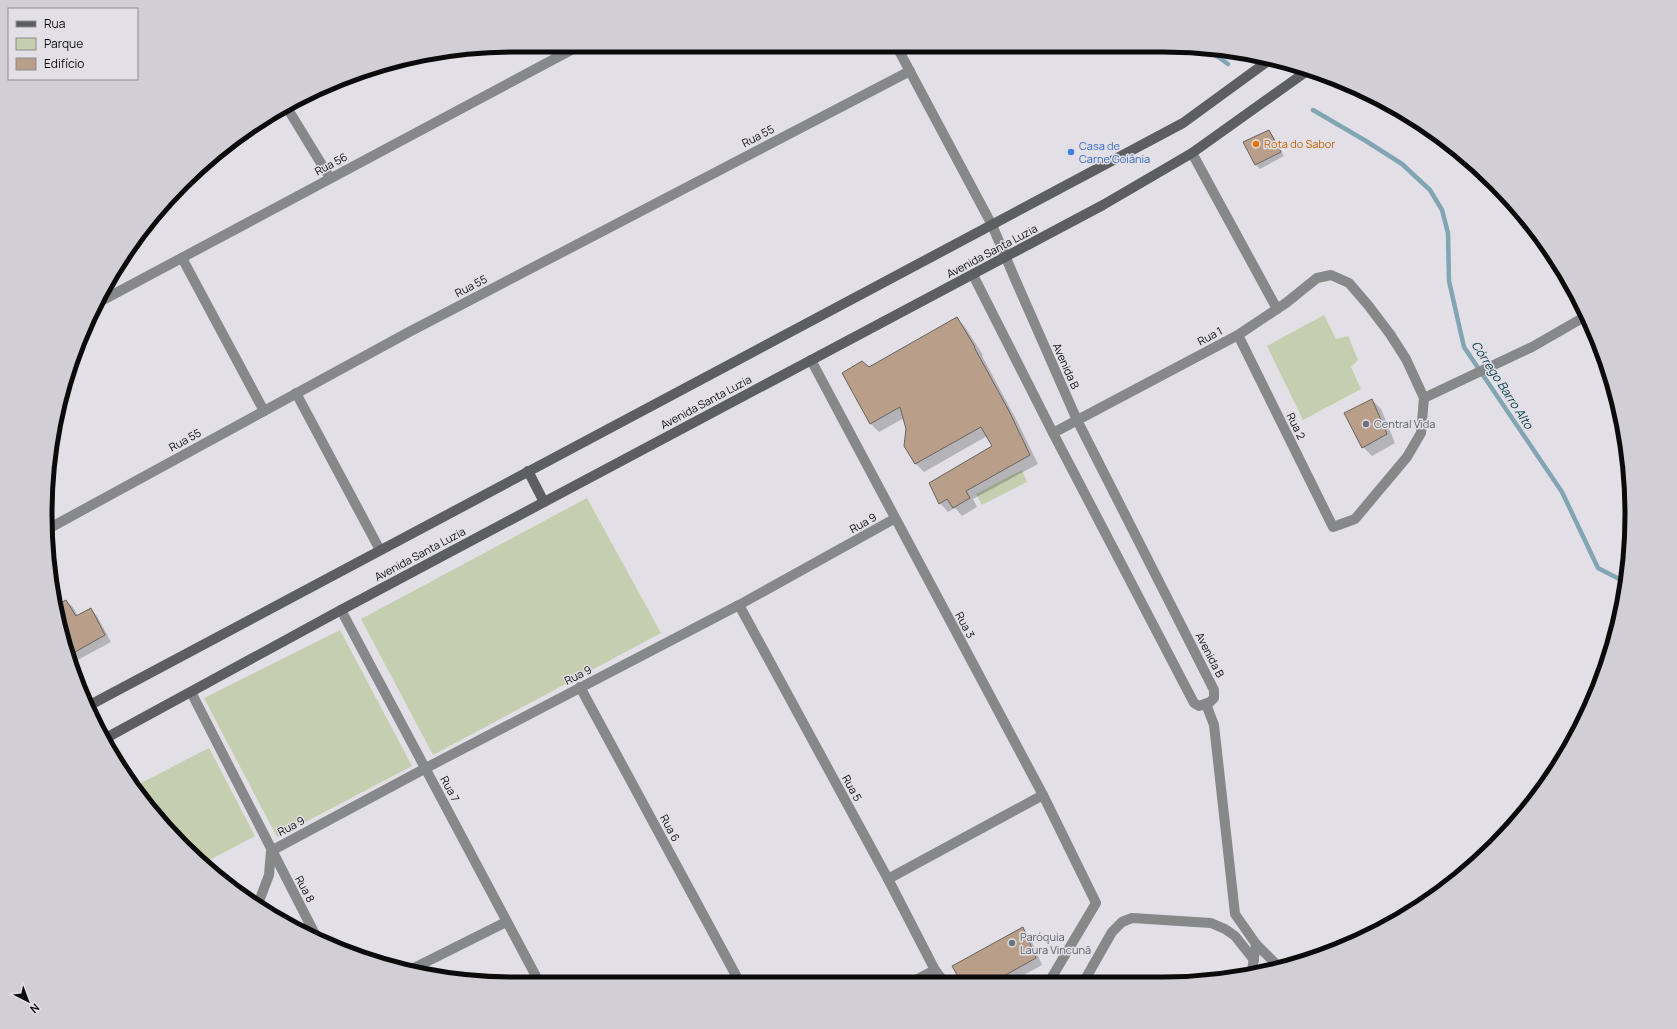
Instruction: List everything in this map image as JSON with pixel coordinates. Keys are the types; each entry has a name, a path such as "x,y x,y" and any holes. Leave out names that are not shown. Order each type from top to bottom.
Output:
{"street":[{"name":"Rua 56","path":"106,298 567,52"},
{"name":"Avenida B","path":"900,52 992,225 1006,256 1014,279 1077,420 1214,690 1214,698 1206,704"},
{"name":"Avenida Santa Luzia","path":"93,704 1183,123 1264,64"},
{"name":"Rua 55","path":"52,527 416,328 910,71"},
{"name":"Avenida Santa Luzia","path":"109,736 341,610 1103,205 1192,153 1302,74"},
{"path":"289,111 330,178"},
{"path":"1192,153 1277,309"},
{"path":"182,258 264,411"},
{"path":"973,275 1053,433 1194,702 1199,706 1206,704 1214,725 1235,914 1256,944 1275,963"},
{"name":"Rua 1","path":"1053,433 1238,335 1277,309 1317,278 1331,275 1349,283 1390,334 1406,359 1424,398"},
{"path":"1424,398 1532,347 1581,319"},
{"name":"Rua 2","path":"1238,335 1333,527 1355,519 1407,457 1421,433 1424,398"},
{"name":"Rua 3","path":"811,360 894,519 1043,795 1096,903 1052,977"},
{"path":"296,393 380,550"},
{"path":"528,471 544,502"},
{"name":"Rua 9","path":"271,851 580,687 739,605 894,519"},
{"name":"Rua 5","path":"739,605 888,879 935,970 940,977"},
{"name":"Rua 7","path":"341,610 536,977"},
{"name":"Rua 6","path":"580,687 737,977"},
{"name":"Rua 8","path":"191,692 271,851 313,930"},
{"path":"888,879 1043,795"},
{"path":"260,900 269,875 271,851"},
{"path":"1087,977 1112,932 1122,922 1132,918 1211,923 1225,929 1235,936 1254,960"},
{"path":"417,966 506,922"},
{"path":"1253,968 1256,944"},
{"path":"922,977 935,970"}],"green space":[{"path":"1324,315 1336,339 1348,336 1358,360 1351,367 1361,389 1303,420 1267,346"},
{"path":"1022,470 1027,482 982,505 976,494"},
{"path":"587,498 661,633 433,755 361,619"},
{"path":"340,630 412,766 277,837 204,698"},
{"path":"209,748 255,836 208,861 187,842 139,784"}],"building":[{"path":"1269,130 1281,152 1255,165 1243,142"},
{"path":"957,317 975,347 1009,411 1030,455 966,491 970,498 953,508 947,499 939,504 929,483 992,446 981,427 915,464 904,446 906,429 900,407 870,424 842,373 862,361 869,367"},
{"name":"Central Vida","path":"1372,399 1387,434 1362,448 1344,413"},
{"path":"66,600 76,616 91,608 105,635 74,653 61,603"},
{"name":"Paróquia Laura Vincunã","path":"1023,927 1036,958 1002,977 958,977 952,966"}],"waterway":[{"name":"Córrego Barro Alto","path":"1216,55 1228,64"},
{"name":"Córrego Barro Alto","path":"1313,110 1402,164 1430,190 1442,210 1448,233 1449,281 1464,347 1562,492 1598,568 1620,580"}],"place":[{"name":"Rota do Sabor","path":"1256,144"},
{"name":"Casa de Carne Goiânia","path":"1071,152"},
{"name":"Central Vida","path":"1366,424"},
{"name":"Paróquia Laura Vincunã","path":"1012,943"}]}
